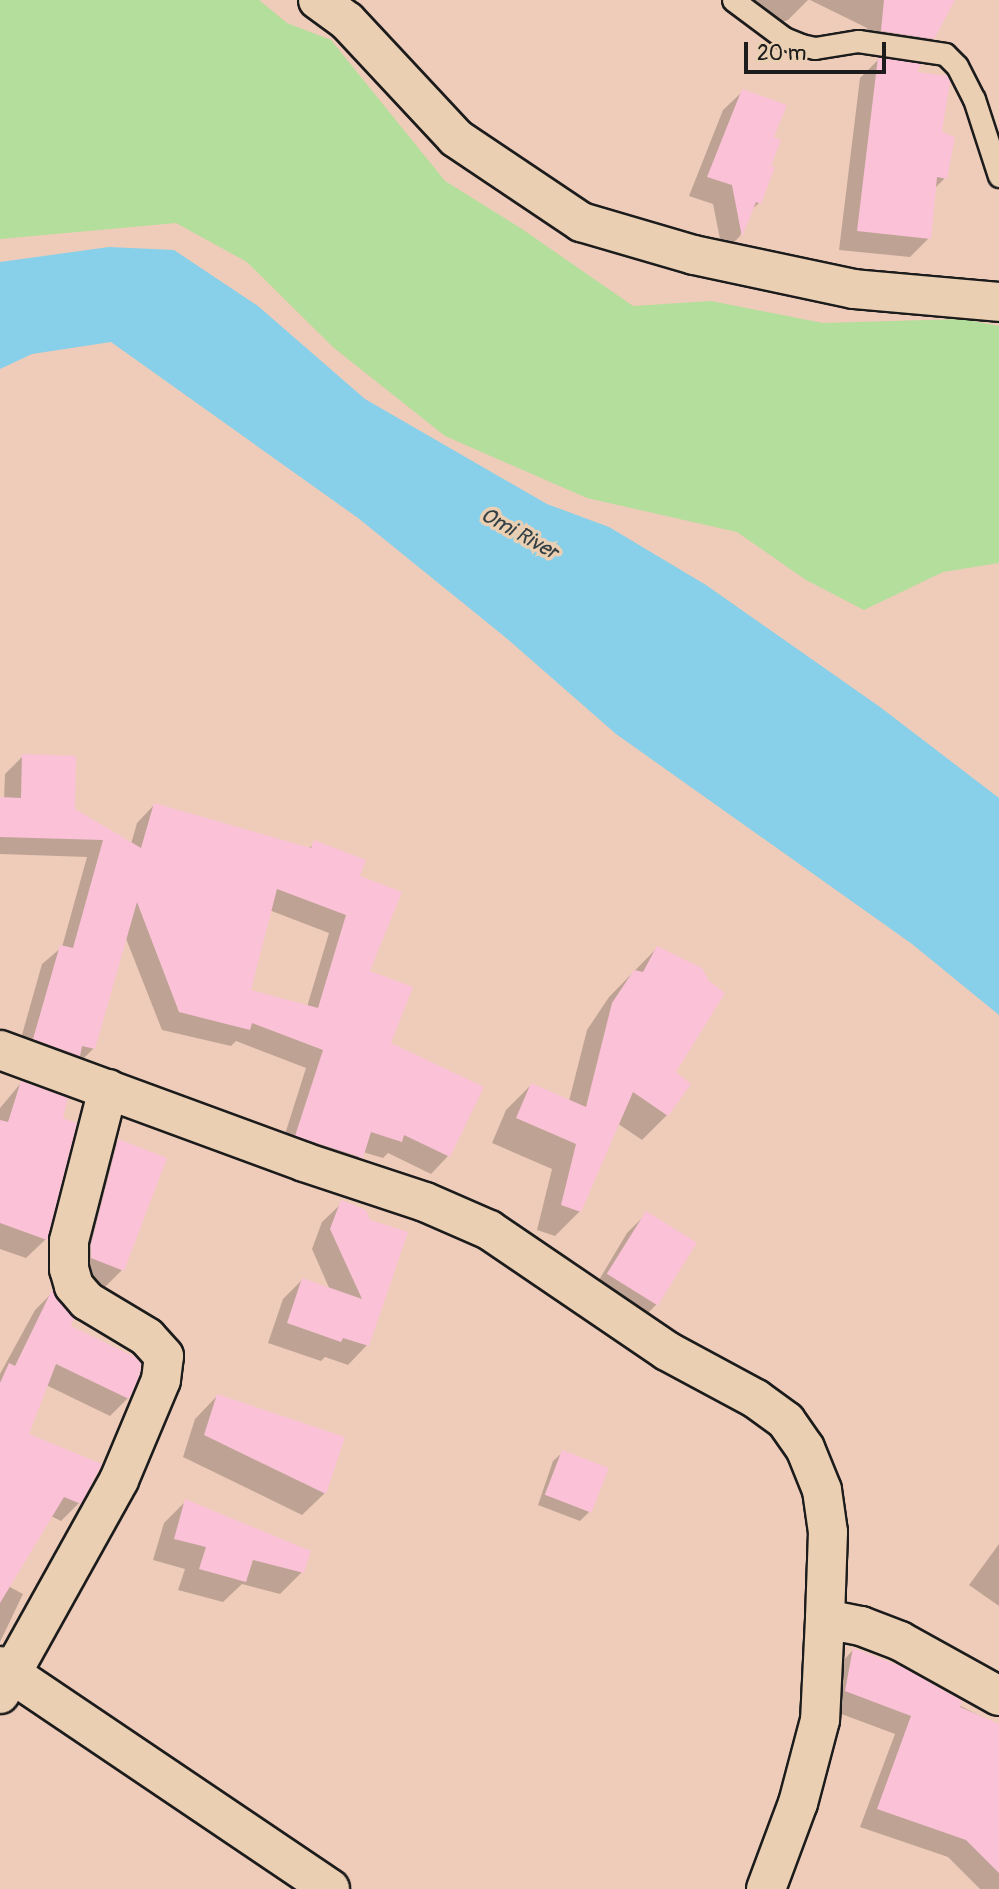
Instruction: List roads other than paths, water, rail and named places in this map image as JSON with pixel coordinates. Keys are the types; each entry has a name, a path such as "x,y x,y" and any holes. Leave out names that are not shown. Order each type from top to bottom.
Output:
{"street":[{"path":"318,0 347,21 456,138 581,222 694,255 854,289 999,302"},
{"path":"0,1050 304,1162 425,1202 489,1230 667,1351 755,1399 786,1421 805,1448 822,1490 828,1532 825,1619 820,1720 798,1803 766,1889"},
{"path":"108,1089 69,1241 69,1269 74,1286 87,1301 147,1337 164,1356 161,1380 119,1480 4,1678 330,1889"},
{"path":"825,1619 860,1626 900,1641 999,1696"}],"lane":[{"path":"733,0 784,38 801,45 815,48 858,41 945,54 957,66 974,99 999,176"}],"water":[{"name":"Omi River","path":"109,247 174,250 258,306 365,399 547,504 609,527 706,585 880,707 999,798 999,1015 912,944 616,734 505,637 358,518 111,342 32,354 0,369 0,262"}]}
